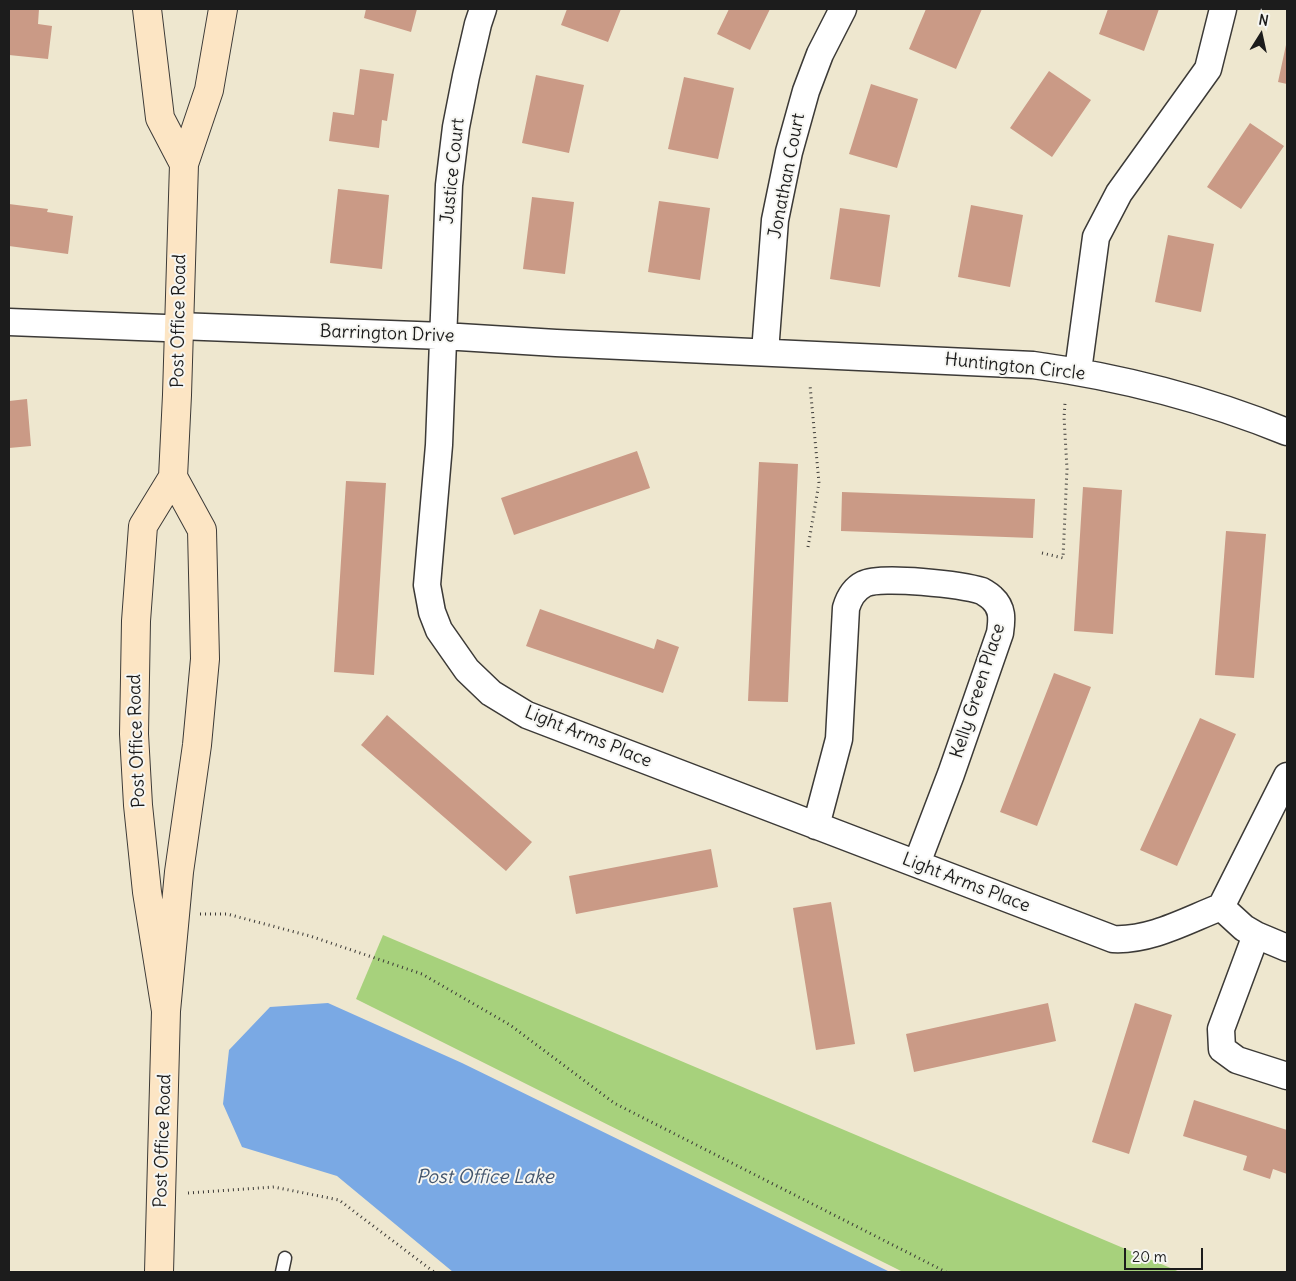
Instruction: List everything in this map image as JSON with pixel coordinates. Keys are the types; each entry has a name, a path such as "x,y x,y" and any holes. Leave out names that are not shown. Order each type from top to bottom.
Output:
{"street":[{"name":"Post Office Road","path":"147,9 160,118 184,164"},
{"name":"Post Office Road","path":"166,1011 147,892 138,805 134,734 136,621 144,526 173,477 184,164 209,90 224,9"},
{"name":"Justice Court","path":"443,336 450,175 456,127 466,76 483,9"},
{"name":"Jonathan Court","path":"765,352 775,220 789,152 806,91 820,54 843,9"},
{"path":"1078,371 1096,236 1119,193 1208,69 1224,9"},
{"name":"Barrington Drive","path":"9,322 443,336 765,352"},
{"name":"Light Arms Place","path":"443,336 439,445 427,585 432,612 439,630 467,670 491,692 527,715 917,863 1099,935 1127,940 1148,936 1221,907"},
{"name":"Huntington Circle","path":"765,352 1033,365 1078,371 1212,405 1254,418 1287,432"},
{"name":"Post Office Road","path":"159,1272 166,1011 179,872 197,745 205,659 202,530 173,477"},
{"name":"Kelly Green Place","path":"816,826 839,739 846,608 850,597 865,583 881,581 951,585 984,592 999,607 1002,616 1000,633 951,774 917,863"},
{"path":"1287,776 1221,907 1244,928 1287,948"},
{"path":"1256,935 1221,1029 1222,1049 1236,1060 1287,1076"}],"lane":[{"path":"282,1272 285,1258"}],"path":[{"path":"808,547 819,483 810,385"},
{"path":"1042,554 1063,558 1067,469 1064,416 1066,403"},
{"path":"195,916 202,914 227,914 310,936 422,974 510,1025 614,1103 946,1272"},
{"path":"180,1193 274,1187 339,1200 434,1272"}],"green space":[{"path":"383,935 1180,1272 903,1272 356,999"}],"water":[{"name":"Post Office Lake","path":"328,1003 462,1063 890,1272 453,1272 337,1176 242,1147 223,1104 229,1050 270,1007"}],"building":[{"path":"9,9 39,9 38,24 52,26 48,59 9,55"},
{"path":"366,9 417,9 411,32 364,18"},
{"path":"567,9 621,9 608,42 561,25"},
{"path":"729,9 770,9 750,50 717,34"},
{"path":"926,9 982,9 956,69 909,49"},
{"path":"1108,9 1159,9 1144,51 1099,34"},
{"path":"1287,45 1287,84 1278,82"},
{"path":"360,69 394,74 387,121 382,120 379,148 329,141 333,112 354,115"},
{"path":"1049,71 1091,100 1052,157 1010,128"},
{"path":"536,75 584,85 569,153 522,143"},
{"path":"684,77 734,88 718,159 668,149"},
{"path":"871,84 918,99 897,168 849,154"},
{"path":"1250,123 1284,146 1241,209 1207,187"},
{"path":"338,189 389,195 382,269 330,263"},
{"path":"532,197 574,202 565,274 523,269"},
{"path":"659,201 710,208 700,280 648,272"},
{"path":"9,204 48,209 47,212 73,216 68,254 9,246"},
{"path":"971,205 1023,215 1010,287 958,277"},
{"path":"840,208 890,215 880,287 830,279"},
{"path":"1168,235 1214,244 1201,312 1155,302"},
{"path":"27,399 31,446 9,448 9,401"},
{"path":"637,451 650,488 514,535 501,498"},
{"path":"759,462 798,464 788,702 748,701"},
{"path":"346,481 386,483 374,675 334,672"},
{"path":"1083,487 1122,490 1113,634 1074,631"},
{"path":"842,492 1035,499 1033,538 841,531"},
{"path":"1226,531 1266,534 1254,678 1215,675"},
{"path":"540,609 654,649 657,639 679,647 663,693 526,646"},
{"path":"1054,673 1091,687 1037,826 1000,812"},
{"path":"387,715 532,842 506,871 361,745"},
{"path":"1200,718 1236,734 1177,866 1140,850"},
{"path":"711,849 718,887 576,914 569,876"},
{"path":"831,902 855,1044 816,1050 793,908"},
{"path":"1048,1003 1056,1041 914,1072 906,1034"},
{"path":"1135,1003 1172,1015 1129,1154 1092,1142"},
{"path":"1194,1100 1287,1130 1287,1174 1273,1169 1270,1179 1243,1170 1247,1156 1183,1136"}]}
